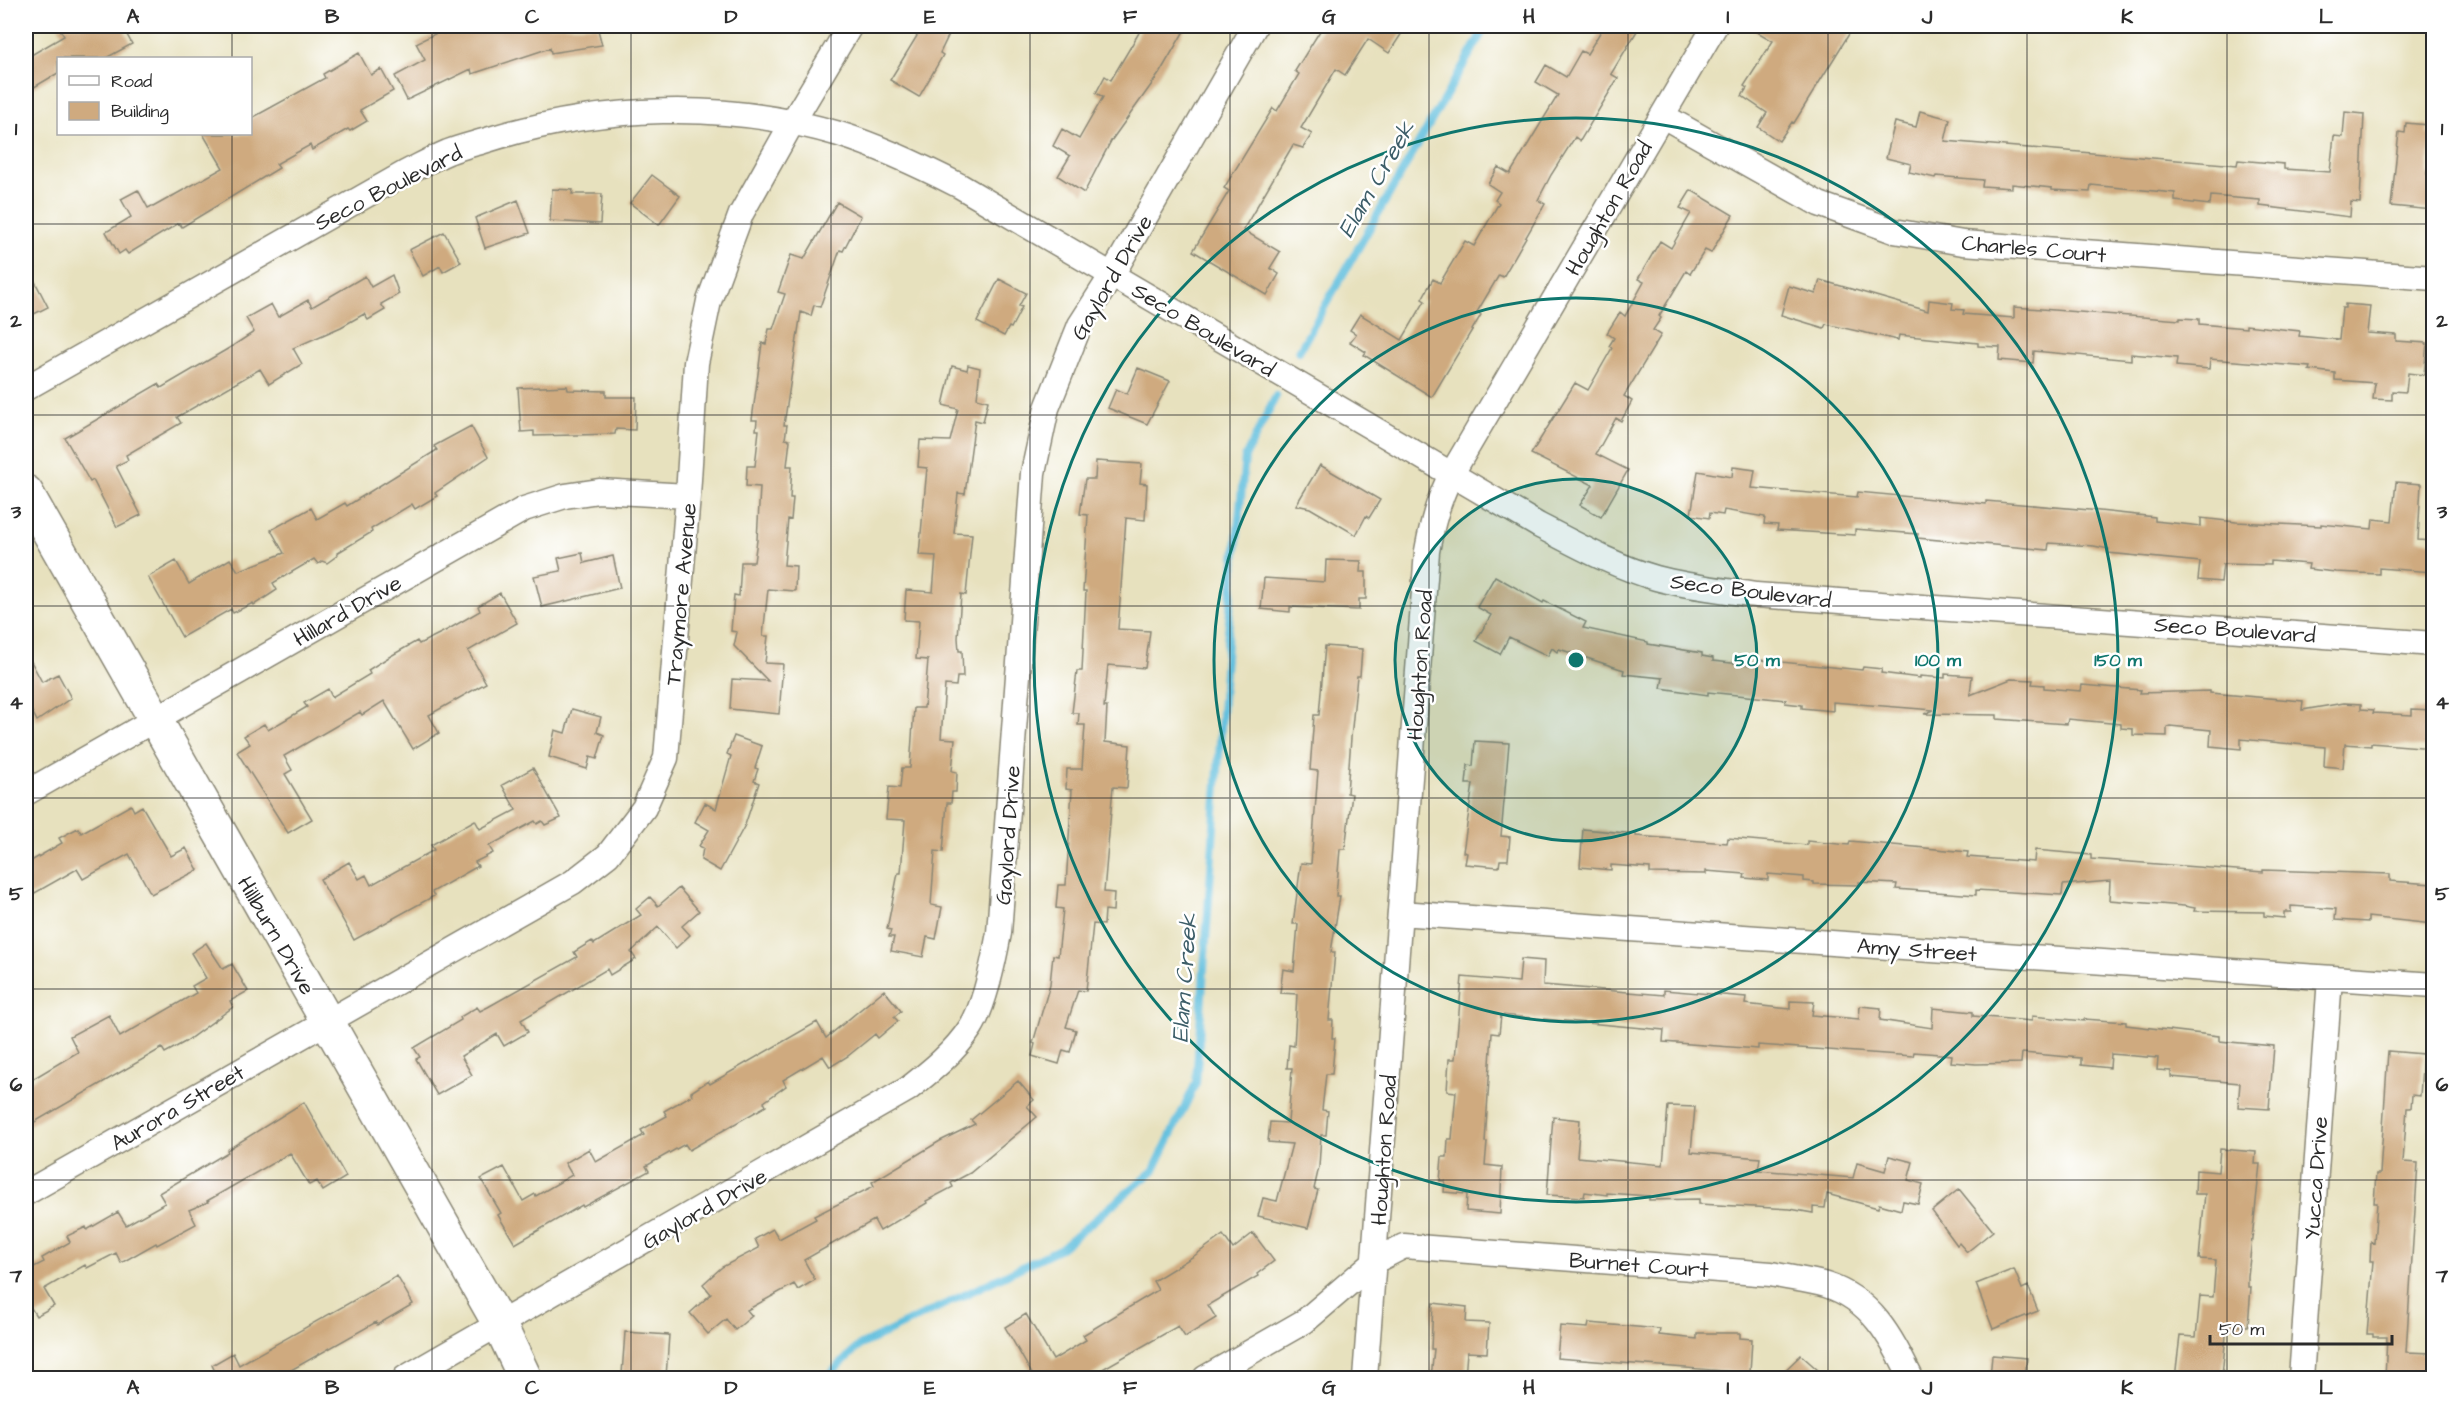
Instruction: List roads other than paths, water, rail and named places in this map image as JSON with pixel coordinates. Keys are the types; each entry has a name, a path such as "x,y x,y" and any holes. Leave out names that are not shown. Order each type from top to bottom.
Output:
{"street":[{"name":"Traymore Avenue","path":"328,1021 573,882 608,855 644,808 666,758 688,496 696,363 709,301 741,214 850,26"},
{"name":"Gaylord Drive","path":"405,1378 908,1089 942,1063 972,1026 990,976 999,933 1033,473 1047,408 1080,325 1112,275 1255,26"},
{"name":"Houghton Road","path":"1365,1378 1427,551 1438,501 1451,475 1715,26"},
{"name":"Seco Boulevard","path":"26,388 407,172 449,152 512,132 558,121 618,113 672,110 734,115 792,123 838,134 897,155 960,186 1451,475 1605,559 1656,578 1710,589 1768,596 2433,644"},
{"name":"Charles Court","path":"1662,116 1820,204 1894,231 1963,243 2433,278"},
{"name":"Hillard Drive","path":"26,793 524,508 565,496 599,491 688,496"},
{"name":"Hillburn Drive","path":"26,492 240,872 328,1021 414,1177 500,1325 525,1378"},
{"name":"Amy Street","path":"1401,913 2433,985"},
{"name":"Yucca Drive","path":"2301,1378 2330,978"},
{"name":"Aurora Street","path":"26,1193 328,1021"},
{"name":"Burnet Court","path":"1205,1378 1305,1321 1375,1261 1404,1246 1772,1275 1827,1285 1864,1304 1888,1333 1911,1378"}],"waterway":[{"name":"Elam Creek","path":"1299,351 1486,26"},
{"name":"Elam Creek","path":"826,1378 859,1346 1061,1248 1154,1170 1196,1083 1227,642 1245,457 1276,396"}]}
